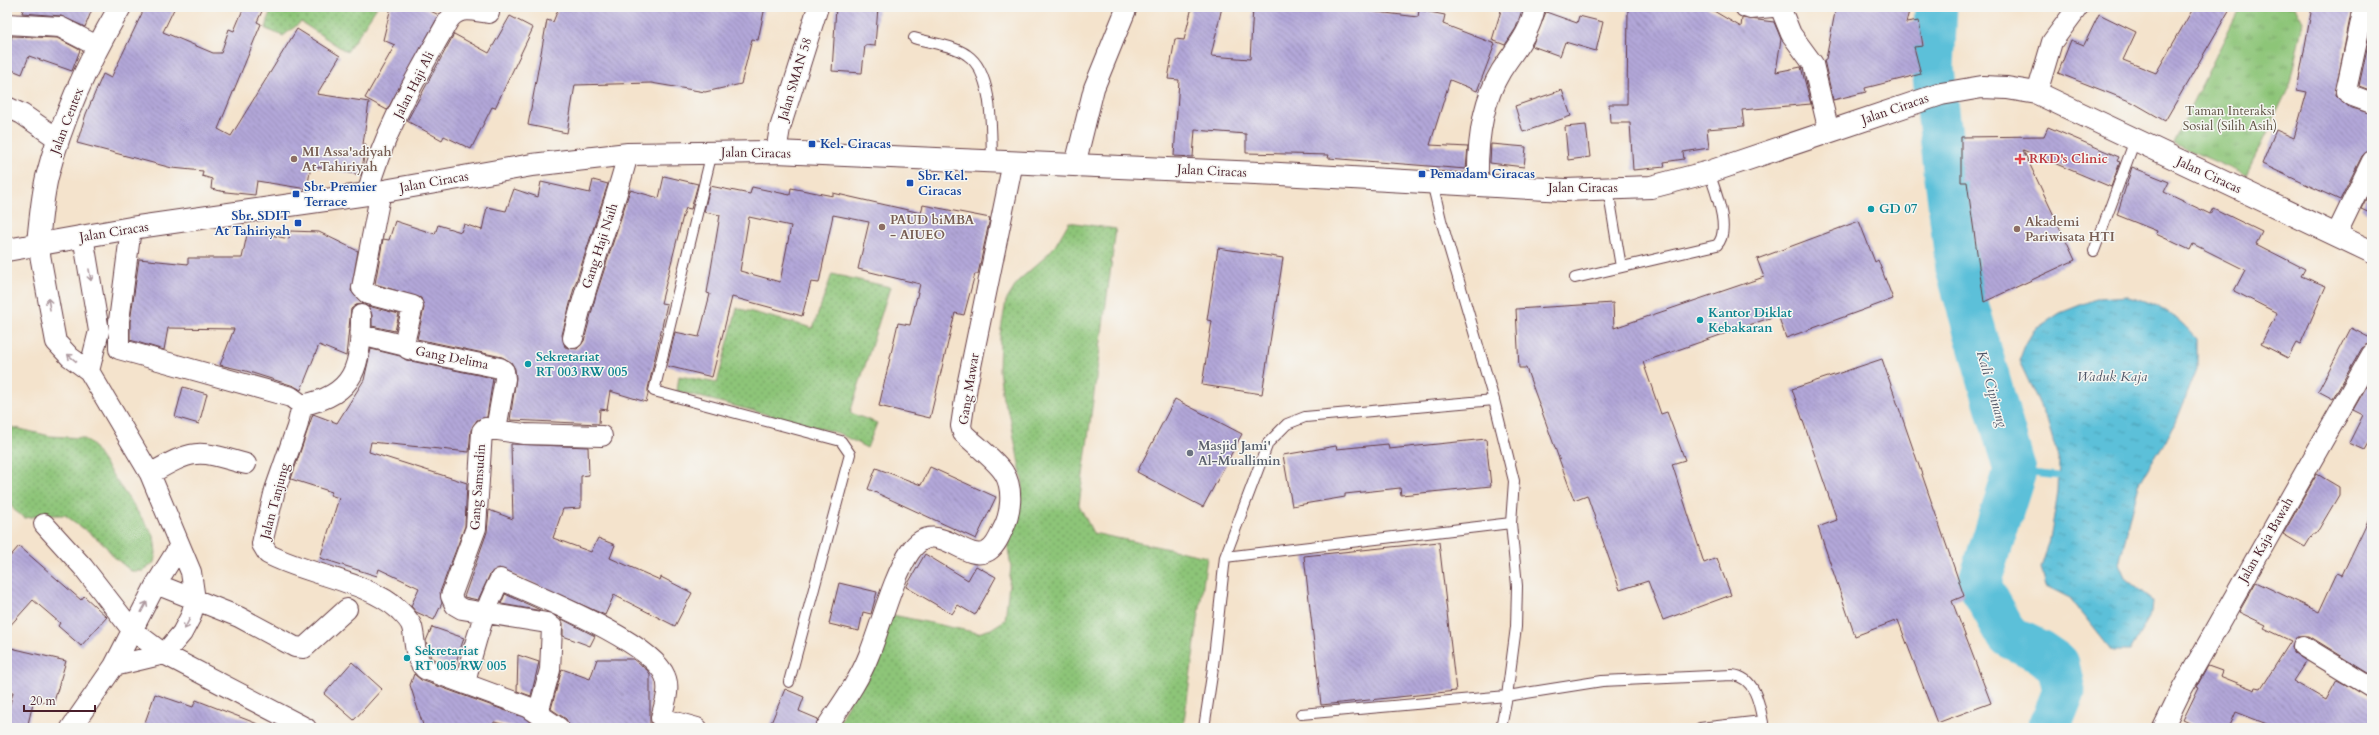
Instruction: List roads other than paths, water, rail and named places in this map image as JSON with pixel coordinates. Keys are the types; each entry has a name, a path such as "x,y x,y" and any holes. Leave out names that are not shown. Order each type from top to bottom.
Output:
{"street":[{"name":"Jalan Centex","path":"38,244 47,179 58,139 97,46 120,7"},
{"name":"Jalan SMAN 58","path":"776,152 780,128 818,7"},
{"path":"1075,165 1094,88 1127,7"},
{"path":"1478,184 1477,160 1484,115 1501,72 1527,32 1535,7"},
{"path":"1745,7 1751,9 1772,7"},
{"path":"1780,7 1791,34 1813,64 1829,132"},
{"path":"2037,93 2052,42 2078,7"},
{"name":"Jalan Haji Ali","path":"374,192 385,143 416,78 448,20 454,12 461,10 489,13"},
{"path":"2362,12 2346,90 2353,96 2372,103"},
{"path":"7,24 60,27 97,46"},
{"name":"Jalan Ciracas","path":"7,250 131,228 374,192 532,165 628,154 776,152 1478,184 1565,190 1651,187 1709,172 1829,132 1917,100 1968,88 2002,88 2037,93 2372,252"},
{"path":"7,107 22,114 58,139"},
{"name":"Gang Haji Naih","path":"573,338 580,306 618,192 628,154"},
{"path":"2336,235 2372,161"},
{"name":"Gang Mawar","path":"826,728 868,658 901,570 910,552 920,540 928,538 941,539 978,554 988,552 995,544 1009,515 1009,485 1004,472 962,433 961,426 1003,162"},
{"name":"Gang Delima","path":"374,192 362,288 368,294 412,306 406,346 414,352 500,368 504,371 506,380 496,429"},
{"path":"131,228 119,321 119,349 291,397 302,405 328,399 345,387 358,356 362,315"},
{"path":"83,236 100,331 90,371"},
{"path":"38,244 56,342 70,357 90,371 150,474 191,572 195,600 191,616 182,633 164,654 114,666"},
{"path":"361,335 406,346"},
{"name":"Jalan Kaja Bawah","path":"2163,728 2181,691 2372,354"},
{"name":"Jalan Tanjung","path":"302,405 297,428 275,490 262,539 265,550 273,557 342,581 377,596 397,609 412,625 416,656 422,666 431,672 519,703 538,713 559,728"},
{"name":"Gang Samsudin","path":"496,429 485,428 482,431 476,528 451,596 458,608 484,614 547,623 552,627 550,670 538,713"},
{"path":"496,429 524,434 602,436"},
{"path":"150,474 171,462 197,452 207,452 246,464"},
{"path":"44,524 83,567 132,630 164,654 306,728"},
{"path":"71,728 114,666 156,584 180,547"},
{"path":"465,684 471,654 484,614 500,578 598,625 629,643 651,659 665,676 668,694 661,718 697,728"},
{"path":"156,584 238,617 286,643 304,648 347,609"},
{"path":"2303,646 2372,688"}],"lane":[{"path":"914,38 966,54 981,70 985,79 991,129 1003,162"},
{"path":"2094,251 2135,140"},
{"path":"712,152 654,392 841,442 850,454 789,682"},
{"path":"1575,278 1719,243 1723,223 1719,201 1709,172"},
{"path":"1432,182 1441,220 1494,400 1514,481 1511,522 1517,593 1516,627 1507,696 1500,728"},
{"path":"1608,189 1621,267"},
{"path":"1204,728 1212,675 1224,557 1268,443 1286,424 1305,417 1494,400"},
{"path":"1224,557 1511,522"},
{"path":"1301,714 1507,696 1602,681 1739,676 1746,679 1754,693 1763,725 1700,728"}],"water":[{"name":"Waduk Kaja","path":"2128,296 2139,299 2166,311 2189,330 2197,339 2197,369 2175,425 2139,484 2119,564 2125,578 2153,601 2152,612 2130,651 2112,651 2070,598 2046,586 2041,568 2050,539 2058,492 2059,461 2047,420 2019,361 2025,345 2034,330 2060,313 2098,298"}],"waterway":[{"name":"Kali Cipinang","path":"1936,7 1933,69 1957,269 2015,471 1979,584 2008,636 2039,651 2058,664 2064,691 2049,728"},
{"path":"2015,471 2058,476"}],"place":[{"name":"Kel. Ciracas","path":"812,144"},
{"name":"MI Assa'adiyah At Tahiriyah","path":"294,159"},
{"name":"RKD's Clinic","path":"2020,159"},
{"name":"Pemadam Ciracas","path":"1422,174"},
{"name":"Sbr. Kel. Ciracas","path":"910,183"},
{"name":"Sbr. Premier Terrace","path":"296,194"},
{"name":"GD 07","path":"1871,209"},
{"name":"Sbr. SDIT At Tahiriyah","path":"298,223"},
{"name":"PAUD biMBA - AIUEO","path":"882,227"},
{"name":"Akademi Pariwisata HTI","path":"2017,229"},
{"name":"Kantor Diklat Kebakaran","path":"1700,320"},
{"name":"Sekretariat RT 003 RW 005","path":"528,364"},
{"name":"Masjid Jami' Al-Muallimin","path":"1190,453"},
{"name":"Sekretariat RT 005 RW 005","path":"407,658"}],"park label":[{"name":"Taman Interaksi Sosial (Silih Asih)","path":"2230,118"}]}
